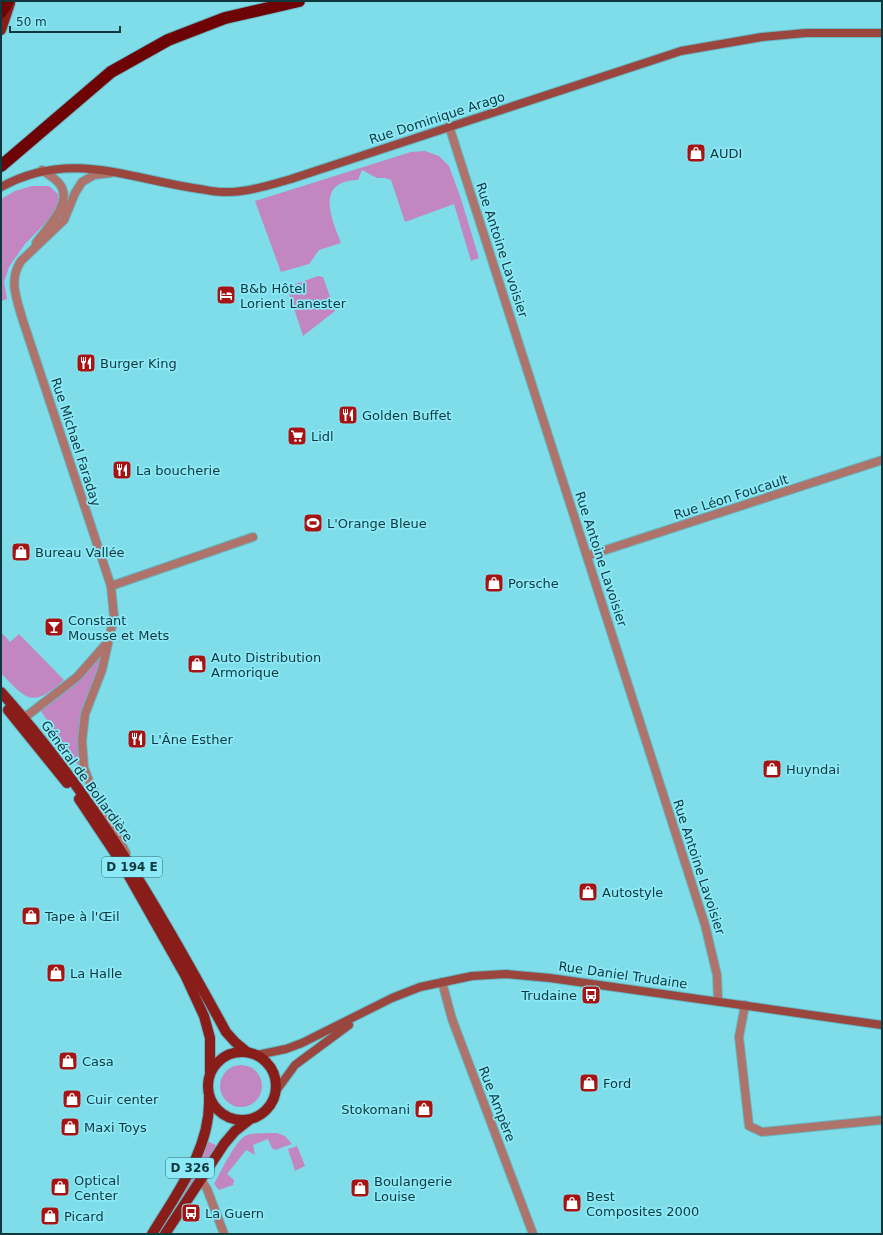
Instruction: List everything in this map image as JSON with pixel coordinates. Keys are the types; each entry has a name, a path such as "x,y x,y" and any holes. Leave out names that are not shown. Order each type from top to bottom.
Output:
{"highway":[{"path":"1,12 9,1"},
{"path":"1,166 111,72 168,40 225,18 298,1"}],"main road":[{"path":"1,30 9,1"},
{"name":"Rue Dominique Arago","path":"1,187 14,180 42,170 87,168 116,172 164,183 223,192 245,190 291,179 681,51 762,37 813,33 882,33"},
{"name":"Général de Bollardière","path":"1,692 24,718 82,793 136,873 226,1032 235,1042 252,1053"},
{"name":"Général de Bollardière","path":"1,702 74,793 120,862 153,917 185,975 204,1016 210,1038 210,1072"},
{"name":"Rue Daniel Trudaine","path":"252,1053 286,1049 302,1043 405,992 472,976 527,975 882,1025"},
{"name":"Rue Daniel Trudaine","path":"276,1091 294,1065 366,1012"},
{"path":"233,1053 252,1053 270,1066 276,1082 276,1091 269,1107 263,1113 249,1120 232,1119 218,1110 209,1096 207,1088 210,1072 221,1058 233,1053"},
{"name":"D 326","path":"152,1234 201,1146 209,1112 209,1096"},
{"name":"D 326","path":"164,1234 224,1144 235,1131 249,1120"}],"street":[{"name":"Rue Antoine Lavoisier","path":"449,126 707,932 717,975 718,1001"},
{"name":"Rue Michael Faraday","path":"42,170 54,178 62,186 64,196 58,215 16,269 13,280 14,291 111,586 114,617 107,642 102,670 85,714 82,741 84,768 89,781 136,873"},
{"name":"Rue Michael Faraday","path":"28,254 64,220 75,193 82,182 94,175 116,172"},
{"name":"Rue Léon Foucault","path":"587,556 882,460"},
{"path":"111,586 253,537"},
{"name":"Rue Michael Faraday","path":"24,718 77,676 107,642"},
{"name":"Rue Ampère","path":"442,982 452,1019 533,1234"},
{"path":"745,1005 739,1037 749,1126 762,1132 882,1120"},
{"path":"201,1180 207,1189 224,1234"}],"shaded area":[{"path":"425,151 439,156 449,166 479,258 471,261 454,204 405,222 391,180 377,178 362,170 358,180 345,182 336,187 331,194 330,202 333,223 341,243 319,250 309,264 281,272 255,201 411,152"},
{"path":"32,186 49,186 58,194 56,212 25,244 9,267 4,282 7,299 1,301 1,199 15,191"},
{"path":"318,276 323,277 335,311 303,336 287,287"},
{"path":"1,632 10,642 19,634 64,680 45,695 37,697 31,698 17,690 1,673"},
{"path":"107,642 83,727 89,781 38,707 57,694"},
{"path":"237,1065 245,1065 253,1068 259,1074 262,1086 259,1098 253,1104 245,1107 237,1107 229,1104 223,1098 220,1090 220,1082 223,1074 229,1068"},
{"path":"277,1133 285,1136 292,1144 275,1150 272,1148 268,1139 253,1145 255,1155 246,1150 227,1174 234,1180 233,1185 219,1190 214,1184 233,1150 242,1138 249,1134"},
{"path":"206,1141 216,1145 167,1224 163,1222"},
{"path":"297,1146 305,1166 295,1171 288,1149"}],"place":[{"name":"AUDI","path":"696,153"},
{"name":"B&b Hôtel Lorient Lanester","path":"226,295"},
{"name":"Burger King","path":"86,363"},
{"name":"Golden Buffet","path":"348,415"},
{"name":"Lidl","path":"297,436"},
{"name":"La boucherie","path":"122,470"},
{"name":"L'Orange Bleue","path":"313,523"},
{"name":"Bureau Vallée","path":"21,552"},
{"name":"Porsche","path":"494,583"},
{"name":"Constant Mousse et Mets","path":"54,627"},
{"name":"Auto Distribution Armorique","path":"197,664"},
{"name":"L'Âne Esther","path":"137,739"},
{"name":"Huyndai","path":"772,769"},
{"name":"Autostyle","path":"588,892"},
{"name":"Tape à l'Œil","path":"31,916"},
{"name":"La Halle","path":"56,973"},
{"name":"Trudaine","path":"591,995"},
{"name":"Casa","path":"68,1061"},
{"name":"Ford","path":"589,1083"},
{"name":"Cuir center","path":"72,1099"},
{"name":"Stokomani","path":"424,1109"},
{"name":"Maxi Toys","path":"70,1127"},
{"name":"Optical Center","path":"60,1187"},
{"name":"Boulangerie Louise","path":"360,1188"},
{"name":"Best Composites 2000","path":"572,1203"},
{"name":"La Guern","path":"191,1213"},
{"name":"Picard","path":"50,1216"}]}
